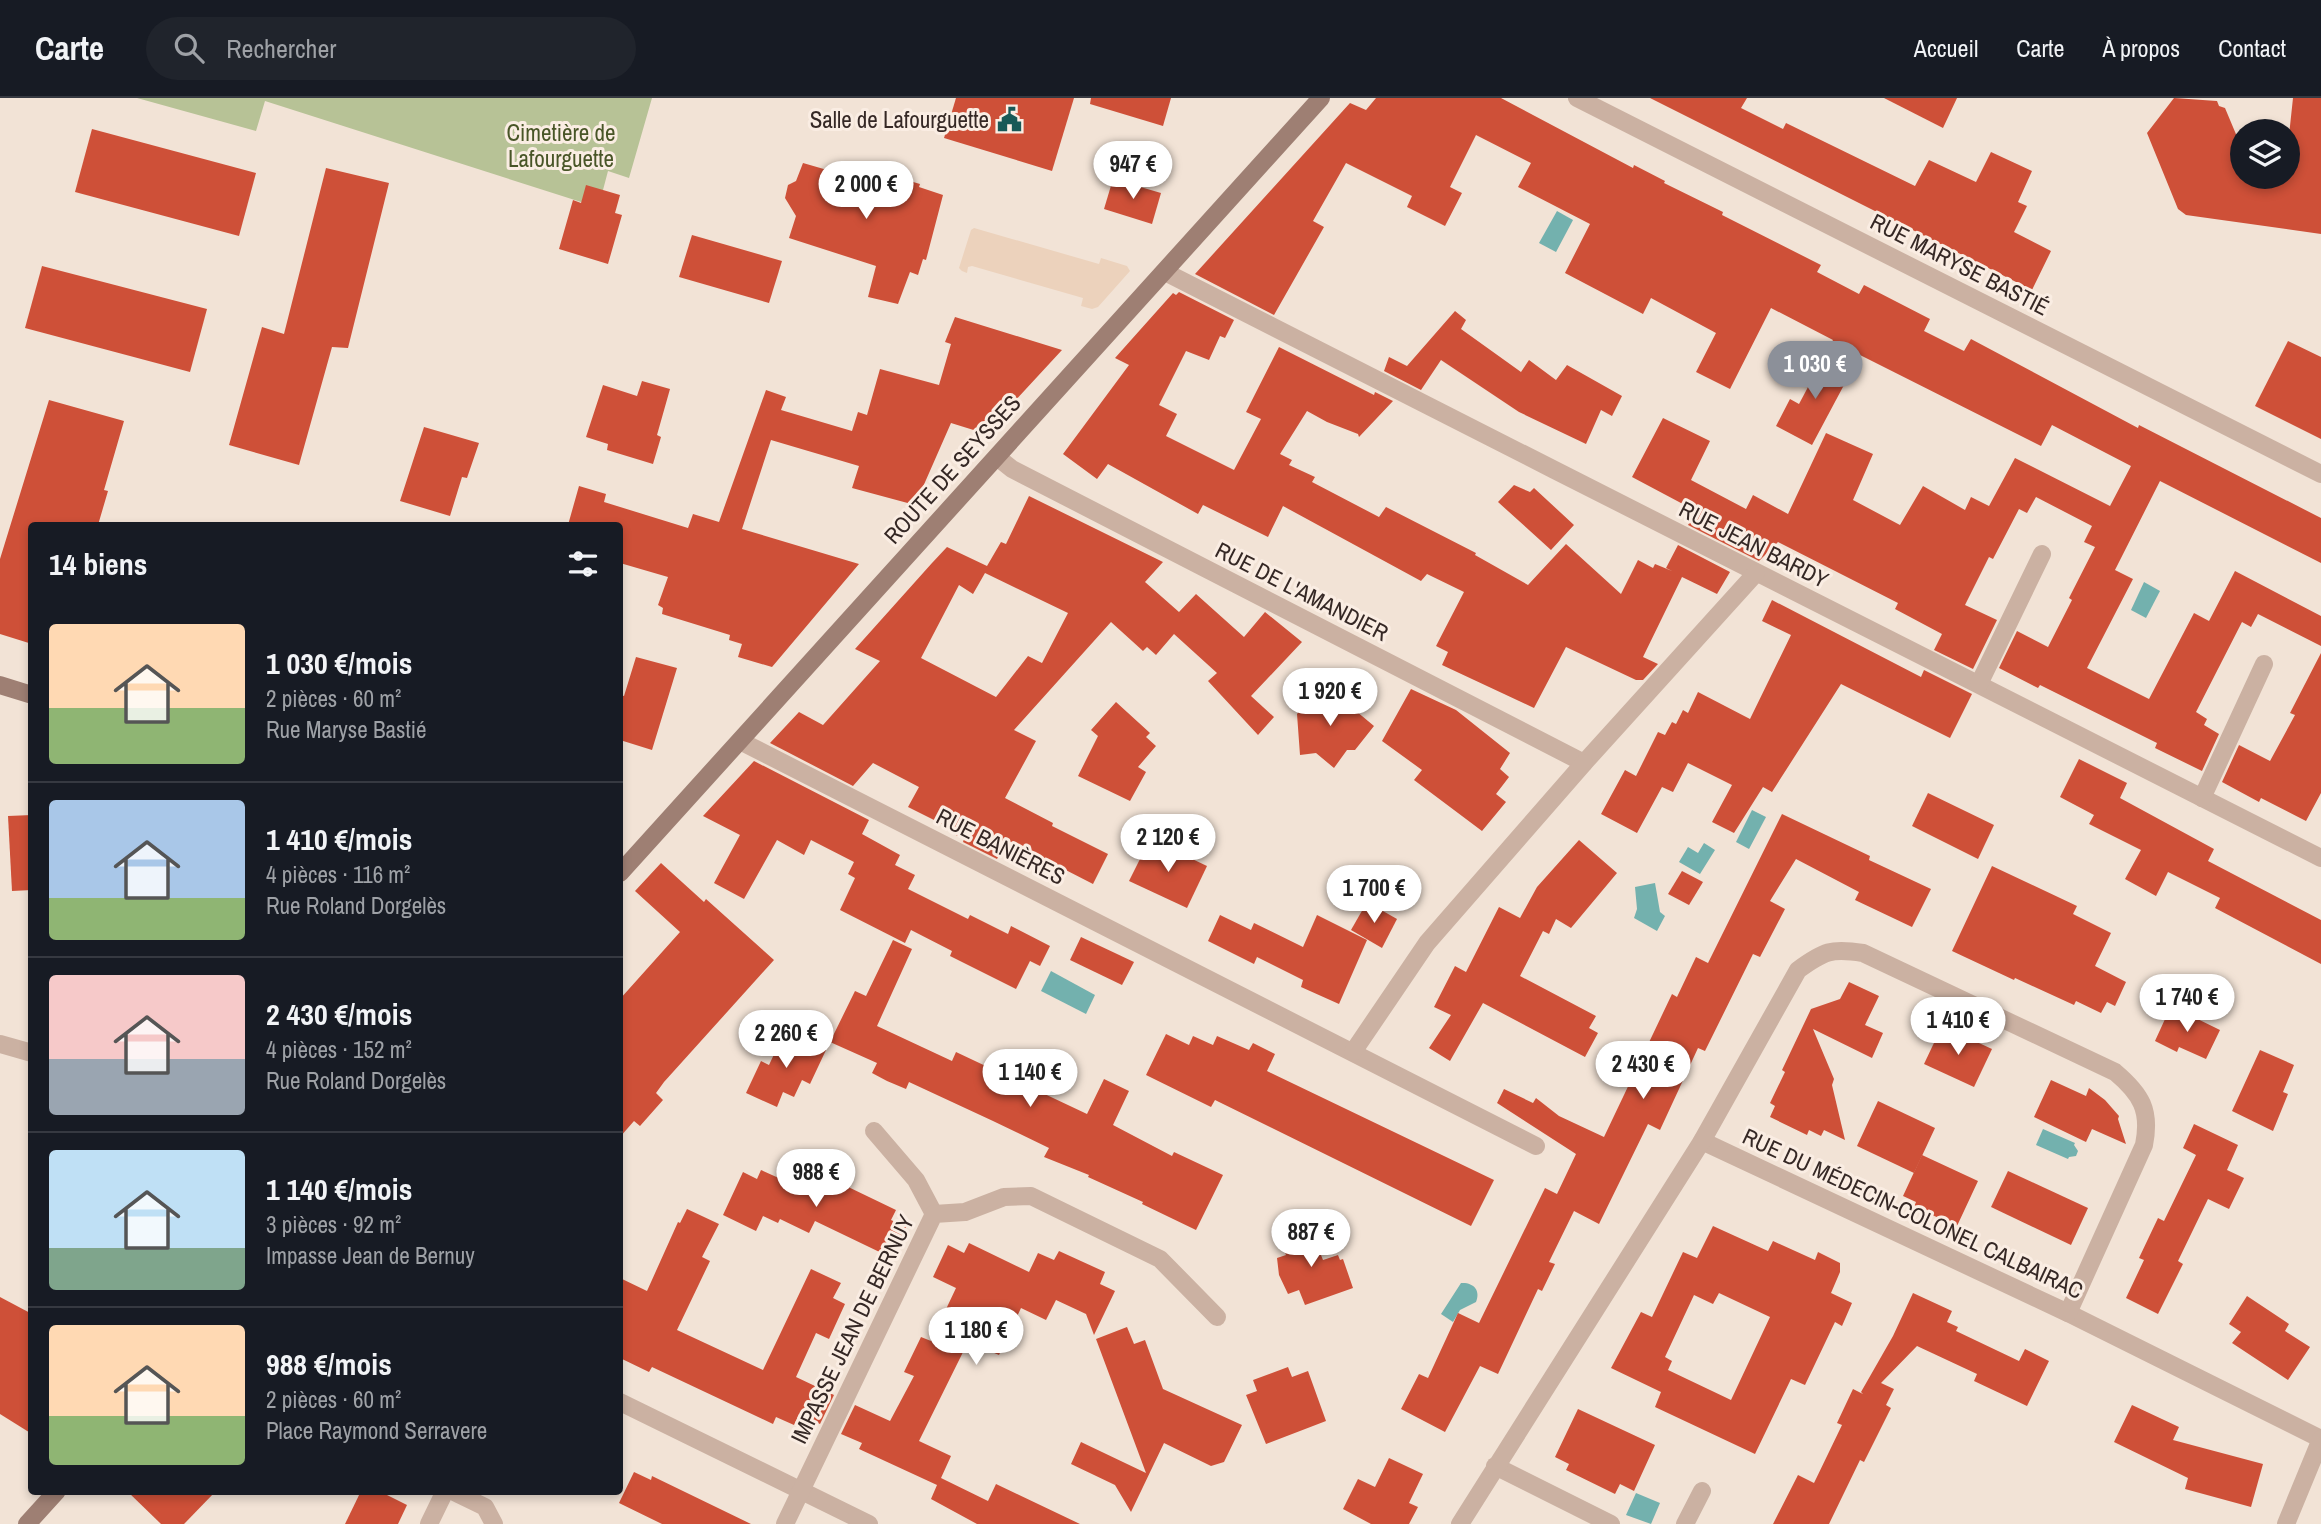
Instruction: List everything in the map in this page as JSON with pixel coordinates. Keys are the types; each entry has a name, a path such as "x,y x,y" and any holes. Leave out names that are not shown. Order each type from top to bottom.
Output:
{"main road":[{"name":"ROUTE DE SEYSSES","path":"623,870 1321,98"},
{"path":"0,685 28,694"},
{"path":"27,1524 53,1495"}],"street":[{"name":"RUE MARYSE BASTIÉ","path":"1577,98 2321,474"},
{"name":"RUE JEAN BARDY","path":"1165,272 2321,858"},
{"name":"RUE DE L'AMANDIER","path":"997,457 1012,468 1584,764"},
{"path":"1979,684 2042,554"},
{"path":"1353,1052 1427,943 1756,573"},
{"path":"2202,798 2264,664"},
{"name":"RUE BANIÈRES","path":"740,741 1536,1146"},
{"path":"1460,1524 1702,1141 1798,970 1819,955 1839,950 1863,953 2115,1072 2135,1089 2145,1108 2148,1128 2144,1144 2068,1313"},
{"path":"0,1044 28,1052"},
{"path":"874,1130 916,1180 934,1214"},
{"name":"RUE DU MÉDECIN-COLONEL CALBAIRAC","path":"1702,1141 2068,1313 2321,1439"},
{"name":"IMPASSE JEAN DE BERNUY","path":"785,1524 934,1214 965,1212 1004,1197 1031,1196 1160,1259 1217,1317"},
{"path":"623,1404 869,1524"},
{"path":"2286,1524 2321,1439"},
{"path":"1495,1466 1611,1524"},
{"path":"1685,1524 1702,1491"},
{"path":"429,1524 443,1495"},
{"path":"460,1495 485,1507 494,1524"}],"green space":[{"name":"Cimetière de Lafourguette","path":"137,98 652,98 629,178 608,171 603,190 581,202 265,101 256,131"}],"shaded area":[{"path":"974,228 1099,264 1101,258 1127,266 1130,271 1098,307 1092,309 1081,306 1083,298 972,266 968,267 967,273 962,271 959,268 971,230"}],"water":[{"path":"1557,211 1573,220 1556,252 1539,243"},
{"path":"2144,582 2160,591 2146,618 2131,610"},
{"path":"1752,810 1766,817 1749,849 1736,842"},
{"path":"1704,843 1715,850 1700,874 1679,862 1688,847 1698,853"},
{"path":"1655,883 1660,912 1665,916 1657,931 1634,918 1637,909 1635,887"},
{"path":"1051,971 1095,995 1086,1014 1041,991"},
{"path":"2043,1129 2075,1143 2078,1151 2076,1156 2068,1159 2036,1145"},
{"path":"1461,1283 1475,1288 1477,1298 1476,1302 1460,1310 1453,1322 1441,1314"},
{"path":"1636,1493 1660,1503 1651,1524 1626,1515"}],"building":[{"name":"Salle de Lafourguette","path":"956,98 1074,98 1052,171 944,138"},
{"path":"1091,98 1171,98 1163,126 1090,104"},
{"path":"1376,98 1501,98 1633,168 1634,165 1665,181 1664,183 1723,212 1722,215 1821,265 1817,272 1859,294 1864,285 1930,319 1924,331 1964,351 1971,339 2138,428 2139,425 2321,518 2321,563 2160,481 2115,570 2133,579 2087,668 2149,699 2194,613 2209,621 2235,571 2321,616 2321,646 2258,614 2251,627 2242,622 2196,712 2207,719 2204,725 2219,734 2202,771 2155,748 2157,743 2040,685 2038,688 1999,668 2017,631 2048,647 2095,547 2084,542 2092,526 2036,497 2027,513 2019,509 1993,559 1989,557 1965,605 1997,620 1973,669 1934,650 1942,634 1895,609 1898,603 1778,542 1759,561 1688,525 1696,511 1632,477 1663,418 1710,441 1691,480 1746,509 1753,495 1788,514 1826,433 1873,454 1853,500 1900,525 1923,486 1965,510 1971,497 1989,506 2015,458 2110,506 2131,466 2052,425 2041,446 1860,355 1812,445 1776,426 1790,399 1799,404 1833,340 1771,308 1730,389 1696,372 1716,333 1651,298 1643,314 1565,273 1590,224 1518,187 1531,163 1476,135 1450,187 1462,193 1445,226 1407,207 1412,196 1346,163 1313,221 1324,227 1274,315 1195,274 1350,103 1366,110"},
{"path":"1650,98 1747,98 1741,108 1783,129 1786,123 1915,186 1929,160 1976,182 1991,152 2032,171 2018,202 2027,206 2014,232 2051,251 2032,290"},
{"path":"1884,98 1957,98 1943,128"},
{"path":"2174,98 2217,101 2219,106 2225,108 2230,120 2230,189 2300,189 2300,119 2291,119 2293,98 2321,98 2321,234 2186,215 2178,209 2147,133"},
{"path":"92,129 256,173 239,236 75,192"},
{"path":"845,162 920,184 919,187 943,195 926,260 923,259 918,275 910,272 898,304 868,297 876,266 789,238 796,216 785,198 788,185 796,181 803,163 841,174"},
{"path":"326,168 389,183 348,348 332,347 299,465 229,445 262,327 284,334"},
{"path":"1113,179 1161,193 1152,224 1104,209"},
{"path":"586,185 620,195 615,213 622,215 608,264 559,249 573,200 581,203"},
{"path":"692,235 782,261 769,303 679,277"},
{"path":"42,266 207,309 190,372 25,328"},
{"path":"1179,292 1234,320 1225,338 1220,336 1209,360 1186,351 1159,405 1177,414 1166,436 1234,470 1261,419 1246,412 1279,347 1374,395 1375,392 1393,401 1359,437 1358,434 1307,411 1280,454 1292,460 1289,465 1315,477 1312,482 1379,517 1386,507 1476,553 1475,555 1528,585 1566,544 1621,594 1638,560 1653,568 1655,564 1672,571 1666,568 1678,545 1730,572 1717,594 1682,577 1643,657 1658,664 1643,680 1636,680 1566,647 1534,708 1442,665 1448,652 1436,646 1464,592 1427,574 1421,581 1283,506 1268,537 1203,505 1198,514 1108,464 1097,479 1063,454 1129,365 1115,358 1173,293 1176,295"},
{"path":"1455,311 1466,320 1461,329 1521,372 1529,360 1556,380 1567,365 1622,396 1612,416 1601,410 1586,444 1519,412 1441,360 1421,390 1384,371 1389,357 1407,366"},
{"path":"955,317 1062,350 988,430 980,432 951,423 915,505 852,488 859,466 771,440 742,529 859,564 772,667 738,657 742,644 729,640 730,635 662,614 663,608 658,605 668,577 623,564 623,522 569,522 579,486 606,494 604,502 688,528 693,514 719,522 766,390 786,397 781,410 852,431 858,412 867,415 880,369 939,385 951,344 945,342"},
{"path":"2288,341 2321,357 2321,439 2255,406"},
{"path":"642,381 670,389 657,435 661,437 653,464 607,450 608,444 586,437 603,385 637,396"},
{"path":"49,400 124,421 104,490 108,491 99,522 28,522 28,643 0,634 0,559"},
{"path":"424,427 479,443 467,478 462,477 450,516 400,501"},
{"path":"1514,485 1530,492 1534,488 1574,525 1551,550 1498,502"},
{"path":"1029,496 1163,562 1145,582 1179,612 1196,594 1244,637 1265,612 1302,642 1251,696 1274,717 1258,735 1208,681 1217,673 1174,634 1156,655 1147,647 1143,651 1111,622 1014,730 1036,741 1005,798 1053,823 1052,826 1108,854 1093,884 1007,840 997,859 963,842 964,839 950,832 952,829 908,807 919,787 873,763 853,786 770,743 799,712 823,725 880,661 855,649 947,547 987,566 1001,542 1006,544","holes":["985,573 1068,613 1042,663 1028,656 996,697 921,658 959,585 973,594"]},
{"path":"1772,600 1921,677 1924,670 1972,694 1950,738 1841,684 1772,792 1763,787 1734,833 1712,822 1732,785 1688,763 1673,792 1662,787 1637,833 1601,814 1625,770 1636,776 1658,732 1665,735 1672,722 1676,724 1683,710 1688,713 1698,692 1750,719 1791,635 1762,621"},
{"path":"2321,653 2321,793 2306,821 2261,798 2259,802 2222,782 2239,745 2270,761 2295,715 2290,713"},
{"path":"636,657 677,668 652,750 623,741 624,696"},
{"path":"1319,687 1344,707 1350,706 1374,726 1355,750 1347,750 1334,768 1316,753 1300,755 1297,714"},
{"path":"1411,689 1456,710 1510,753 1500,769 1509,777 1496,794 1506,802 1482,831 1414,780 1422,770 1382,741"},
{"path":"1116,702 1150,733 1146,737 1156,746 1138,767 1146,772 1130,801 1078,776 1098,736 1091,730"},
{"path":"2079,759 2127,783 2120,798 2214,849 2208,861 2321,920 2321,964 2215,908 2220,898 2168,872 2156,896 2125,879 2141,850 2089,824 2094,815 2060,797"},
{"path":"754,761 869,820 862,834 900,855 895,865 915,875 908,889 968,919 970,915 1008,934 1011,926 1050,946 1040,966 1030,961 1016,989 950,956 952,951 911,930 905,943 840,910 855,878 848,874 854,862 811,840 804,855 777,840 744,899 714,883 740,835 703,816"},
{"path":"1928,793 1994,825 1978,859 1912,826"},
{"path":"1782,814 1931,889 1912,927 1855,900 1859,892 1796,859 1770,901 1785,909 1760,957 1753,954 1705,1051 1698,1048 1660,1130 1648,1124 1599,1224 1574,1211 1549,1262 1555,1264 1542,1291 1538,1289 1498,1374 1480,1366 1445,1432 1401,1409 1419,1374 1428,1378 1458,1313 1479,1323 1545,1188 1557,1194 1576,1154 1497,1103 1504,1089 1533,1103 1536,1098 1559,1116 1604,1137 1672,994 1677,997 1696,957 1708,963"},
{"path":"28,815 28,890 12,891 8,816"},
{"path":"1150,839 1207,866 1187,908 1129,881"},
{"path":"1579,840 1617,873 1571,928 1556,919 1549,934 1543,931 1520,976 1596,1016 1589,1028 1598,1033 1585,1057 1483,1003 1450,1061 1429,1048 1451,1015 1434,1007 1455,966 1466,972 1499,907 1520,918 1537,887"},
{"path":"661,863 774,960 664,1082 656,1093 663,1100 640,1126 634,1121 623,1134 623,996 680,932 635,891"},
{"path":"1992,866 2077,906 2073,914 2111,933 2095,966 2126,982 2115,1006 2107,1002 2101,1013 2076,1001 2074,1005 1952,951"},
{"path":"1682,871 1703,882 1689,905 1668,894"},
{"path":"1367,902 1397,919 1382,948 1351,930"},
{"path":"1220,915 1251,930 1254,923 1303,947 1317,915 1367,940 1339,1004 1301,987 1303,980 1257,957 1254,964 1208,941"},
{"path":"1081,937 1134,962 1122,985 1070,960"},
{"path":"893,940 912,949 877,1026 952,1061 956,1052 1087,1114 1104,1079 1129,1091 1113,1125 1172,1156 1174,1152 1223,1175 1196,1230 1088,1177 1089,1175 1044,1157 1049,1148 909,1082 906,1089 887,1081 872,1073 877,1063 830,1042 855,991 866,996"},
{"path":"1849,982 1879,996 1865,1025 1883,1033 1872,1058 1813,1029 1834,1079 1832,1085 1845,1140 1824,1130 1821,1136 1809,1130 1807,1135 1770,1117 1775,1106 1770,1103 1785,1072 1782,1070 1811,1009 1840,999"},
{"path":"2171,1006 2220,1030 2206,1059 2179,1047 2177,1052 2155,1041"},
{"path":"1942,1026 1992,1049 1974,1087 1924,1064"},
{"path":"785,1031 826,1050 810,1084 802,1080 794,1097 783,1092 777,1107 746,1093 761,1061 769,1065"},
{"path":"1166,1034 1189,1045 1193,1036 1213,1045 1217,1036 1249,1050 1253,1043 1275,1054 1267,1071 1494,1180 1471,1226 1215,1100 1211,1107 1146,1075"},
{"path":"2260,1050 2294,1065 2283,1092 2288,1094 2273,1131 2232,1111"},
{"path":"2051,1080 2086,1096 2089,1088 2105,1100 2119,1116 2126,1144 2092,1129 2086,1142 2034,1117"},
{"path":"1878,1101 1935,1128 1914,1173 1857,1146"},
{"path":"2194,1124 2238,1145 2227,1170 2244,1178 2229,1209 2208,1199 2178,1261 2183,1264 2158,1314 2126,1298 2144,1260 2139,1258 2158,1218 2164,1221 2196,1155 2183,1148"},
{"path":"1922,1155 1978,1181 1957,1226 1914,1207 1916,1202 1903,1196"},
{"path":"761,1170 792,1184 797,1174 811,1181 815,1171 896,1210 891,1220 906,1227 892,1258 815,1221 809,1233 780,1219 778,1223 763,1216 756,1231 723,1215 743,1172 757,1179"},
{"path":"2008,1171 2088,1208 2071,1245 1991,1207"},
{"path":"687,1209 719,1224 702,1257 710,1261 677,1330 763,1370 811,1269 841,1283 833,1298 845,1304 829,1339 816,1333 796,1377 834,1395 820,1424 799,1414 794,1425 776,1417 773,1424 652,1367 649,1372 623,1359 623,1279 647,1291 678,1222 680,1223"},
{"path":"1713,1226 1768,1251 1773,1241 1815,1260 1818,1252 1840,1263 1840,1272 1831,1293 1852,1303 1842,1326 1835,1322 1805,1385 1791,1379 1755,1454 1655,1407 1661,1392 1611,1368 1641,1312 1652,1317 1683,1252 1697,1258","holes":["1719,1293 1770,1317 1731,1400 1668,1370 1672,1361 1665,1357 1694,1295 1713,1304"]},
{"path":"1310,1228 1323,1260 1338,1255 1340,1260 1343,1259 1353,1288 1305,1305 1299,1290 1288,1294 1279,1275 1277,1258 1286,1255 1279,1240"},
{"path":"969,1243 1029,1272 1038,1253 1054,1260 1059,1251 1105,1272 1100,1284 1115,1291 1094,1335 1086,1314 1056,1300 1046,1320 1021,1308 999,1355 968,1342 919,1441 951,1456 941,1478 988,1501 996,1484 1080,1524 977,1524 931,1499 937,1485 859,1449 862,1443 841,1434 855,1405 890,1421 914,1376 904,1372 921,1337 931,1341 956,1288 933,1277 948,1245 964,1253"},
{"path":"1913,1293 1952,1311 1947,1322 1958,1327 1956,1331 2019,1361 2025,1349 2049,1361 2027,1406 1974,1381 1977,1374 1917,1346 1881,1383 1894,1389 1886,1405 1891,1408 1864,1462 1860,1460 1829,1524 1773,1524 1798,1475 1814,1483 1842,1425 1837,1423 1853,1389 1863,1394 1861,1392 1893,1336"},
{"path":"2247,1296 2289,1324 2285,1331 2310,1347 2288,1380 2232,1343 2241,1332 2229,1324"},
{"path":"0,1297 28,1312 28,1432 0,1414"},
{"path":"1127,1327 1134,1344 1145,1340 1163,1389 1242,1425 1224,1462 1211,1466 1164,1443 1131,1512 1115,1485 1071,1464 1081,1442 1146,1473 1096,1339"},
{"path":"1288,1367 1292,1377 1308,1371 1326,1421 1266,1444 1246,1395 1257,1391 1253,1380"},
{"path":"2132,1405 2179,1427 2173,1440 2263,1464 2251,1507 2185,1489 2188,1478 2114,1442"},
{"path":"1578,1409 1655,1445 1634,1491 1620,1484 1615,1494 1566,1470 1569,1464 1555,1457"},
{"path":"1389,1458 1423,1474 1409,1503 1418,1507 1409,1524 1371,1524 1343,1509 1358,1479 1375,1487"},
{"path":"634,1472 651,1480 652,1476 751,1524 662,1524 619,1503"},
{"path":"131,1495 212,1495 184,1524 161,1524"},
{"path":"359,1495 387,1495 407,1505 398,1524 345,1524"}],"place":[{"name":"Salle de Lafourguette","path":"1009,119"}]}
